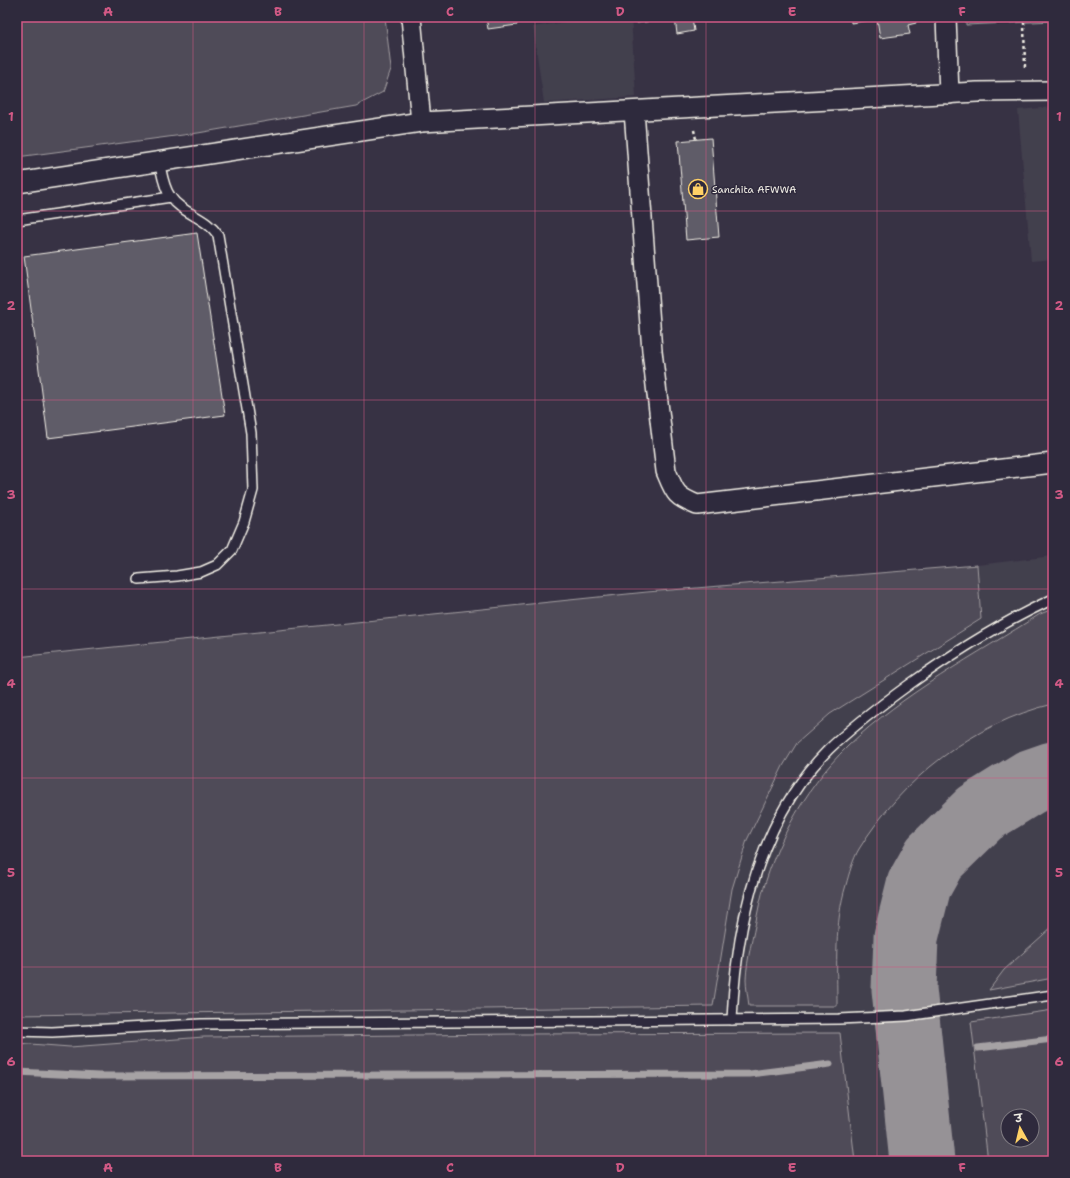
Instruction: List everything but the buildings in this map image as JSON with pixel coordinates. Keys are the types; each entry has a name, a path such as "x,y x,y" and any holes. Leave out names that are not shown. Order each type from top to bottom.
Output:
{"street":[{"path":"411,17 421,122"},
{"path":"946,17 949,94"},
{"path":"17,183 421,122 949,94 1053,91"},
{"path":"634,111 652,351 666,471 673,490 681,498 697,504 1053,463"}],"lane":[{"path":"139,579 177,576 201,572 217,565 232,550 244,522 253,490 251,433 218,235 213,227 176,203 171,197 165,185 159,161"},
{"path":"17,220 171,197"},
{"path":"732,1020 736,956 751,889 766,845 783,809 804,779 827,751 863,718 960,651 1000,627 1053,599"},
{"path":"17,1031 52,1032 201,1024 732,1020 906,1016 1053,995"}],"path":[{"path":"1024,22 1025,91"}],"shaded area":[{"path":"17,17 385,17 391,69 383,92 356,106 198,133 17,157"},
{"path":"596,17 631,17 636,97 544,103 533,27"},
{"path":"966,17 1053,17 1053,21 966,25"},
{"path":"1053,107 1053,259 1031,261 1018,110"},
{"path":"1053,556 1053,1161 17,1161 17,1015 713,1006 732,889 747,840 783,766 797,743 830,714 981,619 977,565"},
{"path":"977,565 981,619 830,714 797,743 783,766 747,840 732,889 713,1006 17,1015 17,657 647,592"},
{"path":"1053,609 1053,704 1023,713 995,725 942,757 918,777 896,799 876,823 859,849 850,871 842,900 837,945 837,1006 749,1006 746,982 747,971 750,948 762,893 779,847 802,803 816,782 848,746 892,709 916,692 1040,614"},
{"path":"1053,926 1053,978 989,990 1004,970"},
{"path":"1053,1010 1053,1161 988,1161 971,1022"},
{"path":"840,1033 855,1161 17,1161 17,1043 70,1047 204,1037"}],"waterway":[{"path":"978,1048 1053,1039"},
{"path":"17,1072 99,1076 750,1074 830,1064"}],"taxiway":[{"path":"922,1161 904,989 906,937 919,885 934,858 980,813 1030,782 1053,774"}],"place":[{"name":"Sanchita AFWWA","path":"698,189"}]}
